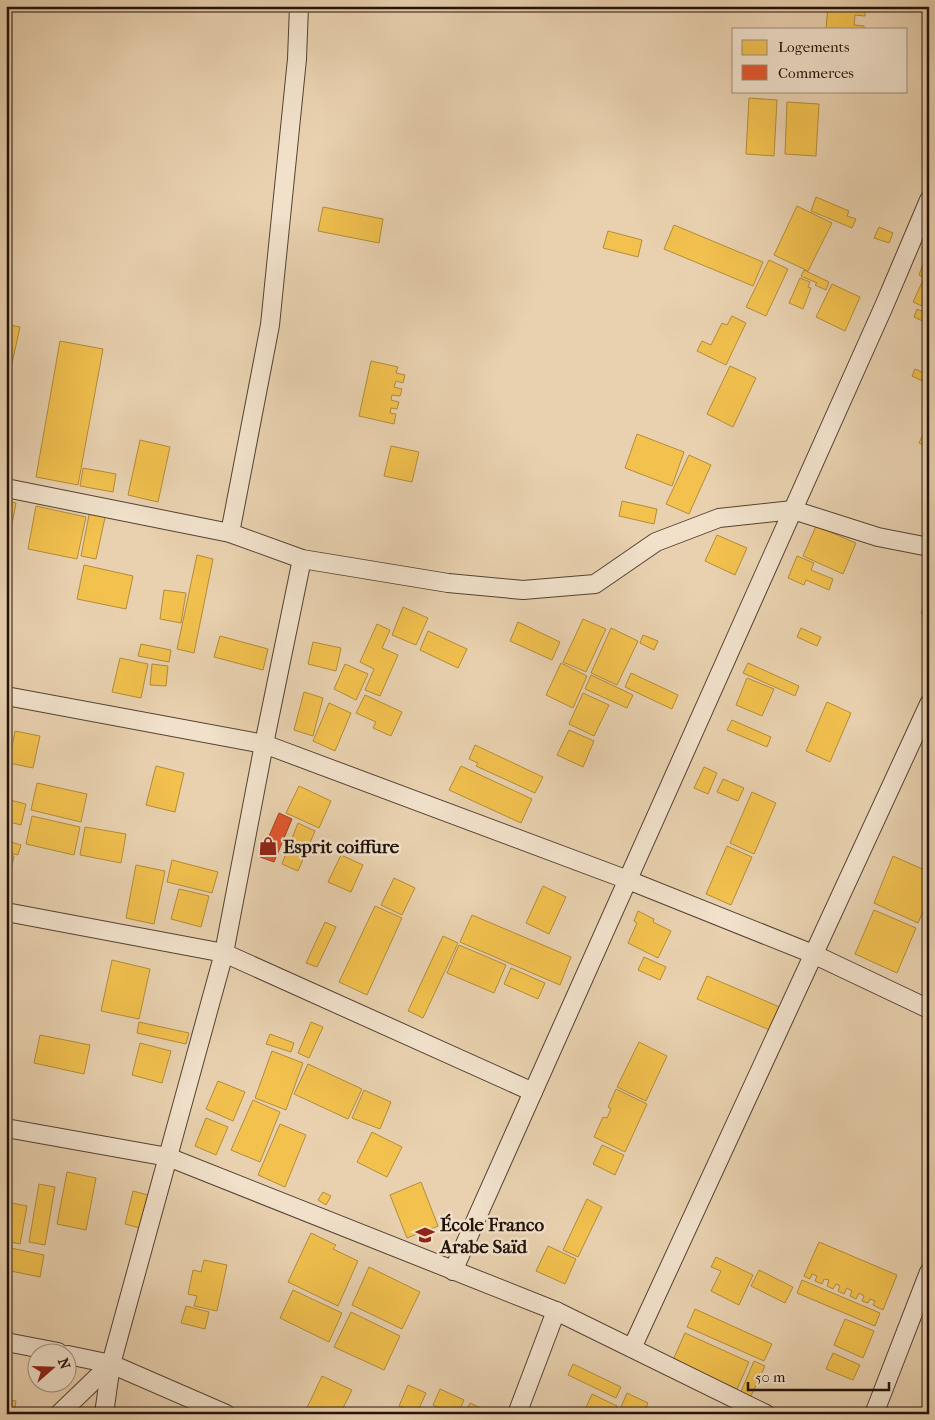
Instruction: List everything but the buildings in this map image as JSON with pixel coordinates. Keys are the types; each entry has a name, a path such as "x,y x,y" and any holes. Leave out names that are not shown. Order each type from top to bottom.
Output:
{"street":[{"path":"230,533 270,325 296,59 299,6"},
{"path":"453,1271 884,306 929,200"},
{"path":"6,488 230,533 302,559 448,583 523,590 595,584 656,542 720,518 793,510 878,537 929,547"},
{"path":"104,1414 111,1364 224,953 302,559"},
{"path":"6,696 264,744 628,880 813,954 929,1009"},
{"path":"632,1348 929,704"},
{"path":"6,912 224,953 533,1092"},
{"path":"6,1128 168,1157 556,1311 766,1414"},
{"path":"874,1414 929,1272"},
{"path":"517,1414 556,1311"},
{"path":"6,1342 28,1346"},
{"path":"78,1357 111,1364 226,1414"},
{"path":"59,1414 111,1364"}],"place":[{"name":"Esprit coiffure","path":"268,846"},
{"name":"École Franco Arabe Saïd","path":"425,1235"}]}
